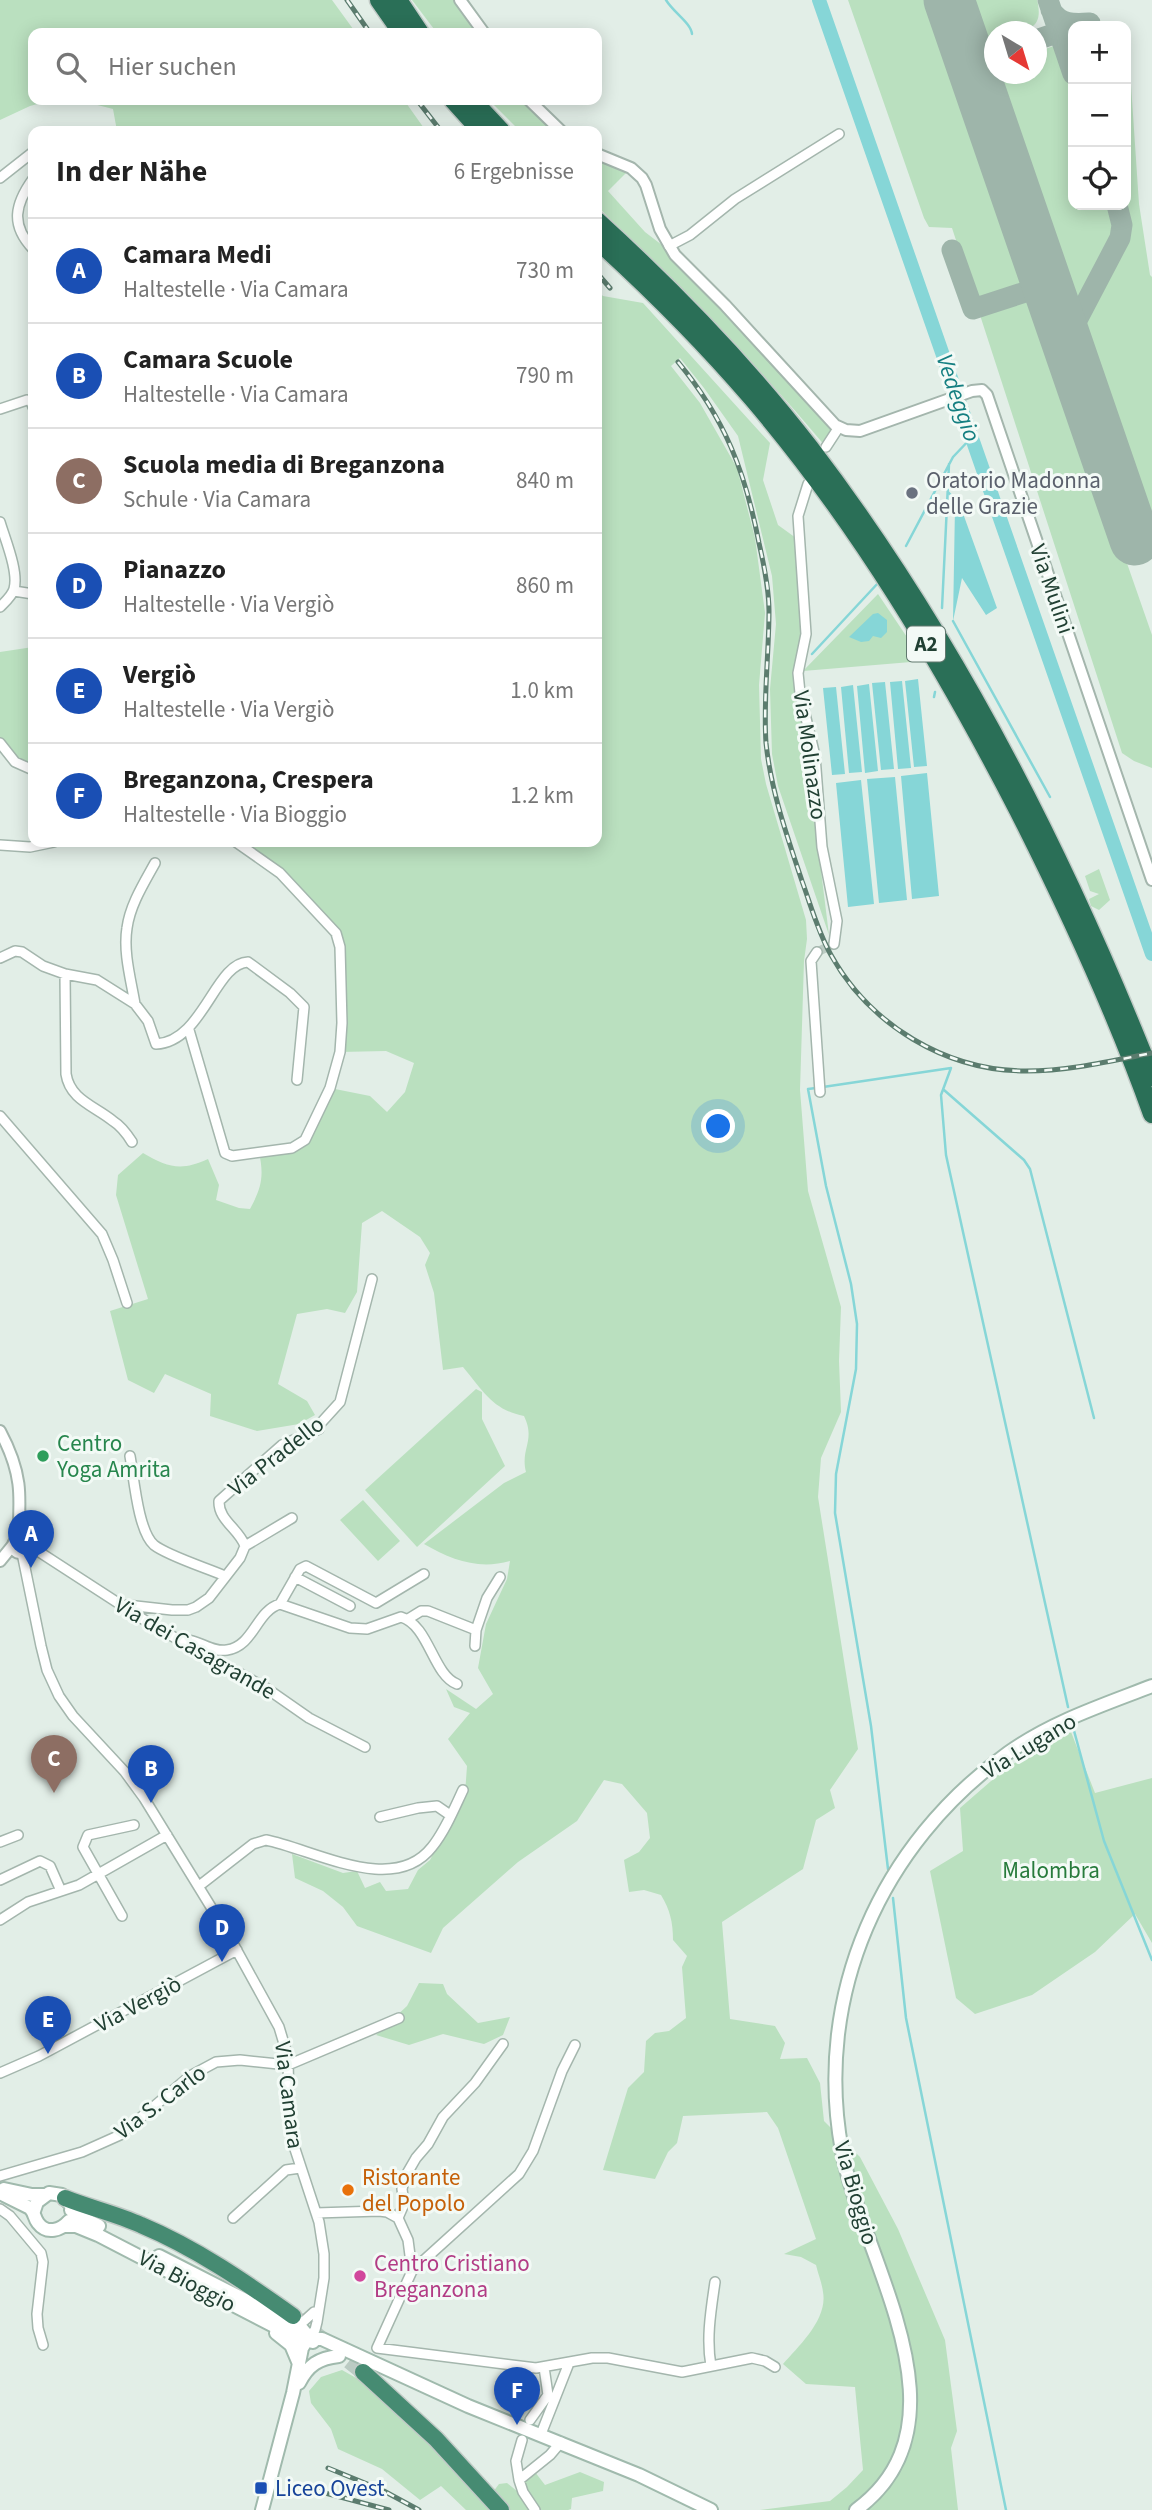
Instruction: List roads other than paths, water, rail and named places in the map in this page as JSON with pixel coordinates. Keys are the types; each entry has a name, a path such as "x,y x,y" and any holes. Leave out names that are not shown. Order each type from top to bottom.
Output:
{"highway":[{"path":"379,0 399,28"},
{"path":"398,0 418,28"},
{"path":"458,105 476,126"},
{"path":"477,105 496,126"},
{"name":"A2","path":"602,226 665,284 728,350 810,447 874,536 949,657 1023,791 1088,925 1152,1077"},
{"name":"A2","path":"602,245 664,303 752,398 828,494 898,597 984,745 1053,881 1092,966 1152,1114"},
{"path":"68,2204 142,2225 191,2249 243,2281 292,2320"},
{"path":"363,2372 436,2439 501,2510"}],"main road":[{"name":"Via Lugano","path":"898,1867 935,1817 970,1782 1010,1752 1085,1712 1152,1686"},
{"name":"Via Bioggio","path":"856,2510 878,2491 899,2458 908,2423 909,2391 899,2325 847,2175 836,2114 836,2054 843,2002 856,1954 873,1909 898,1867"},
{"path":"0,2191 32,2195 53,2193 68,2204 71,2216 64,2226"},
{"path":"0,2191 26,2204 34,2211 39,2224"},
{"path":"34,2211 37,2202 45,2195"},
{"name":"Via Bioggio","path":"39,2224 54,2230 64,2226 76,2226 98,2235 297,2337 322,2339 468,2406"},
{"path":"234,2306 286,2341 299,2364"},
{"name":"Via Bioggio","path":"292,2320 317,2346 339,2356 561,2442 639,2475 711,2510"},
{"name":"Via Camara","path":"262,2510 304,2343 309,2337"},
{"name":"Via Camara","path":"293,2393 309,2347 309,2337"},
{"path":"293,2393 306,2369 324,2358 339,2356"}],"street":[{"path":"460,0 480,28"},
{"path":"535,105 556,126"},
{"path":"672,250 735,199 839,134"},
{"path":"0,178 28,156"},
{"path":"602,156 631,168 642,178 660,229 672,250 839,427 826,447"},
{"path":"28,186 18,212 20,232 28,242"},
{"name":"Via Mulini","path":"839,427 860,431 936,403 980,390 986,393 1152,880"},
{"path":"0,409 28,400"},
{"name":"Via Molinazzo","path":"808,484 798,516 806,634 798,673 815,756 822,847 836,921 834,944"},
{"path":"0,522 12,561 14,591 0,607"},
{"path":"14,591 28,593"},
{"path":"0,743 15,762 28,768"},
{"path":"0,845 28,847"},
{"path":"189,1030 225,1153 230,1156 241,1155 292,1148 301,1144 330,1088 341,1052 340,947 330,925 280,873 243,847"},
{"path":"135,1004 127,951 127,929 137,897 155,863"},
{"path":"0,958 15,951 22,952 43,966 97,981 135,1004 148,1021 156,1044 166,1043 189,1030 229,974 239,964 247,962 290,993 304,1007 297,1080"},
{"path":"817,952 811,961 820,1092"},
{"path":"65,974 66,1074 69,1085 80,1098 117,1124 132,1142"},
{"path":"0,1116 102,1234 127,1303"},
{"name":"Via Pradello","path":"245,1546 241,1536 220,1512 219,1502 277,1449 319,1429 320,1424 338,1405 372,1279"},
{"path":"0,1431 14,1460 21,1496 20,1545 0,1561"},
{"path":"130,1456 145,1532 153,1544 225,1576"},
{"path":"123,1607 127,1605 188,1610 209,1598 240,1558 245,1546 292,1518"},
{"name":"Via dei Casagrande","path":"20,1545 177,1640 255,1681 309,1718 365,1747"},
{"name":"Via Camara","path":"20,1545 47,1670 59,1696 73,1716 125,1772 199,1886 279,2026 288,2065 289,2116 293,2143 316,2213 324,2254 323,2287 315,2330 309,2337"},
{"path":"177,1640 196,1640 211,1648 225,1651 235,1648 251,1633 264,1614 280,1604 300,1569 306,1566 376,1603 424,1574"},
{"path":"295,1577 351,1606"},
{"path":"475,1646 476,1630 487,1598 500,1577"},
{"path":"280,1604 350,1628 367,1629 401,1617 408,1619 437,1658 439,1667 457,1684"},
{"path":"408,1619 421,1611 429,1611 476,1630"},
{"path":"199,1886 253,1844 266,1840 372,1871 410,1866 432,1847 463,1790"},
{"path":"380,1817 437,1806 450,1815"},
{"path":"122,1916 83,1847 88,1835 134,1825"},
{"path":"0,1842 18,1835"},
{"path":"0,1920 28,1902 79,1885 167,1835"},
{"path":"0,1880 40,1861 50,1866 61,1891"},
{"name":"Via Vergiò","path":"0,2073 39,2056 237,1950"},
{"name":"Via S. Carlo","path":"0,2176 82,2152 120,2135 190,2076 216,2062 240,2060 288,2065 399,2018"},
{"path":"398,2218 404,2204 402,2189 405,2177 416,2158 428,2144 443,2118 475,2083 503,2043"},
{"path":"575,2045 562,2071 533,2151 519,2174 412,2271 377,2348 544,2367 592,2358 608,2358 682,2372 752,2358 775,2367"},
{"path":"233,2217 286,2170 300,2168"},
{"path":"0,2209 10,2216 41,2253 43,2262 37,2314 43,2345"},
{"path":"316,2213 379,2211 398,2218 408,2240 412,2271"},
{"path":"25,2234 39,2224"},
{"path":"711,2366 708,2351 709,2328 715,2282"},
{"name":"Via Camara","path":"309,2337 308,2330 323,2287"},
{"path":"292,2320 304,2321 314,2312"},
{"path":"541,2434 569,2363"},
{"path":"530,2420 548,2395 544,2367"},
{"path":"522,2440 516,2461 519,2480 535,2510"},
{"path":"519,2480 550,2455 561,2442"}],"water":[{"path":"960,505 997,608 986,615 962,578 953,621 955,506"},
{"path":"878,613 887,620 887,632 881,638 873,636 869,641 861,642 849,637 873,614"},
{"path":"918,679 927,766 914,767 905,681"},
{"path":"902,681 911,768 898,769 890,682"},
{"path":"885,682 894,769 881,770 872,683"},
{"path":"869,684 878,771 865,773 857,686"},
{"path":"853,685 862,772 849,773 841,687"},
{"path":"836,687 845,774 832,775 823,688"},
{"path":"927,773 939,896 912,899 901,776"},
{"path":"895,777 907,900 879,903 867,779"},
{"path":"861,780 874,904 848,907 836,783"}],"waterway":[{"path":"666,0 689,26 692,34"},
{"name":"Vedeggio","path":"819,0 1152,954"},
{"path":"906,546 953,457 972,437"},
{"path":"942,608 949,464"},
{"path":"948,492 960,505"},
{"path":"812,654 879,582"},
{"path":"953,621 1050,797"},
{"path":"934,697 935,692"},
{"path":"823,1087 951,1068 941,1095 946,1155 1068,1707"},
{"path":"816,1088 808,1089 826,1186 851,1284 857,1324 856,1369 836,1474 835,1513 871,1726 888,1869"},
{"path":"944,1090 1024,1160 1030,1169 1094,1418"},
{"path":"1073,1727 1104,1841 1152,1960"},
{"path":"893,1898 906,2018 1006,2510"}],"tunnel":[{"path":"817,952 834,944"},
{"path":"293,2316 363,2372"}],"railway":[{"path":"347,0 367,28"},
{"path":"421,105 437,126"},
{"path":"602,279 610,288"},
{"path":"678,362 721,425 747,492 768,594 765,726 772,778 785,830 818,928 847,980 867,1003 913,1039 939,1053 967,1063 996,1069 1042,1071 1152,1053"},
{"path":"328,2468 382,2490 419,2510"},
{"path":"314,2490 389,2510"}],"place":[{"name":"Oratorio Madonna delle Grazie","path":"912,493"},
{"name":"Centro Yoga Amrita","path":"43,1456"},
{"name":"Camara Medi","path":"31,1568"},
{"name":"Scuola media di Breganzona","path":"54,1793"},
{"name":"Camara Scuole","path":"151,1803"},
{"name":"Pianazzo","path":"222,1962"},
{"name":"Vergiò","path":"48,2054"},
{"name":"Ristorante del Popolo","path":"348,2190"},
{"name":"Centro Cristiano Breganzona","path":"360,2276"},
{"name":"Breganzona, Crespera","path":"517,2425"},
{"name":"Liceo Ovest","path":"261,2488"}],"park label":[{"name":"Malombra","path":"1051,1870"}]}
